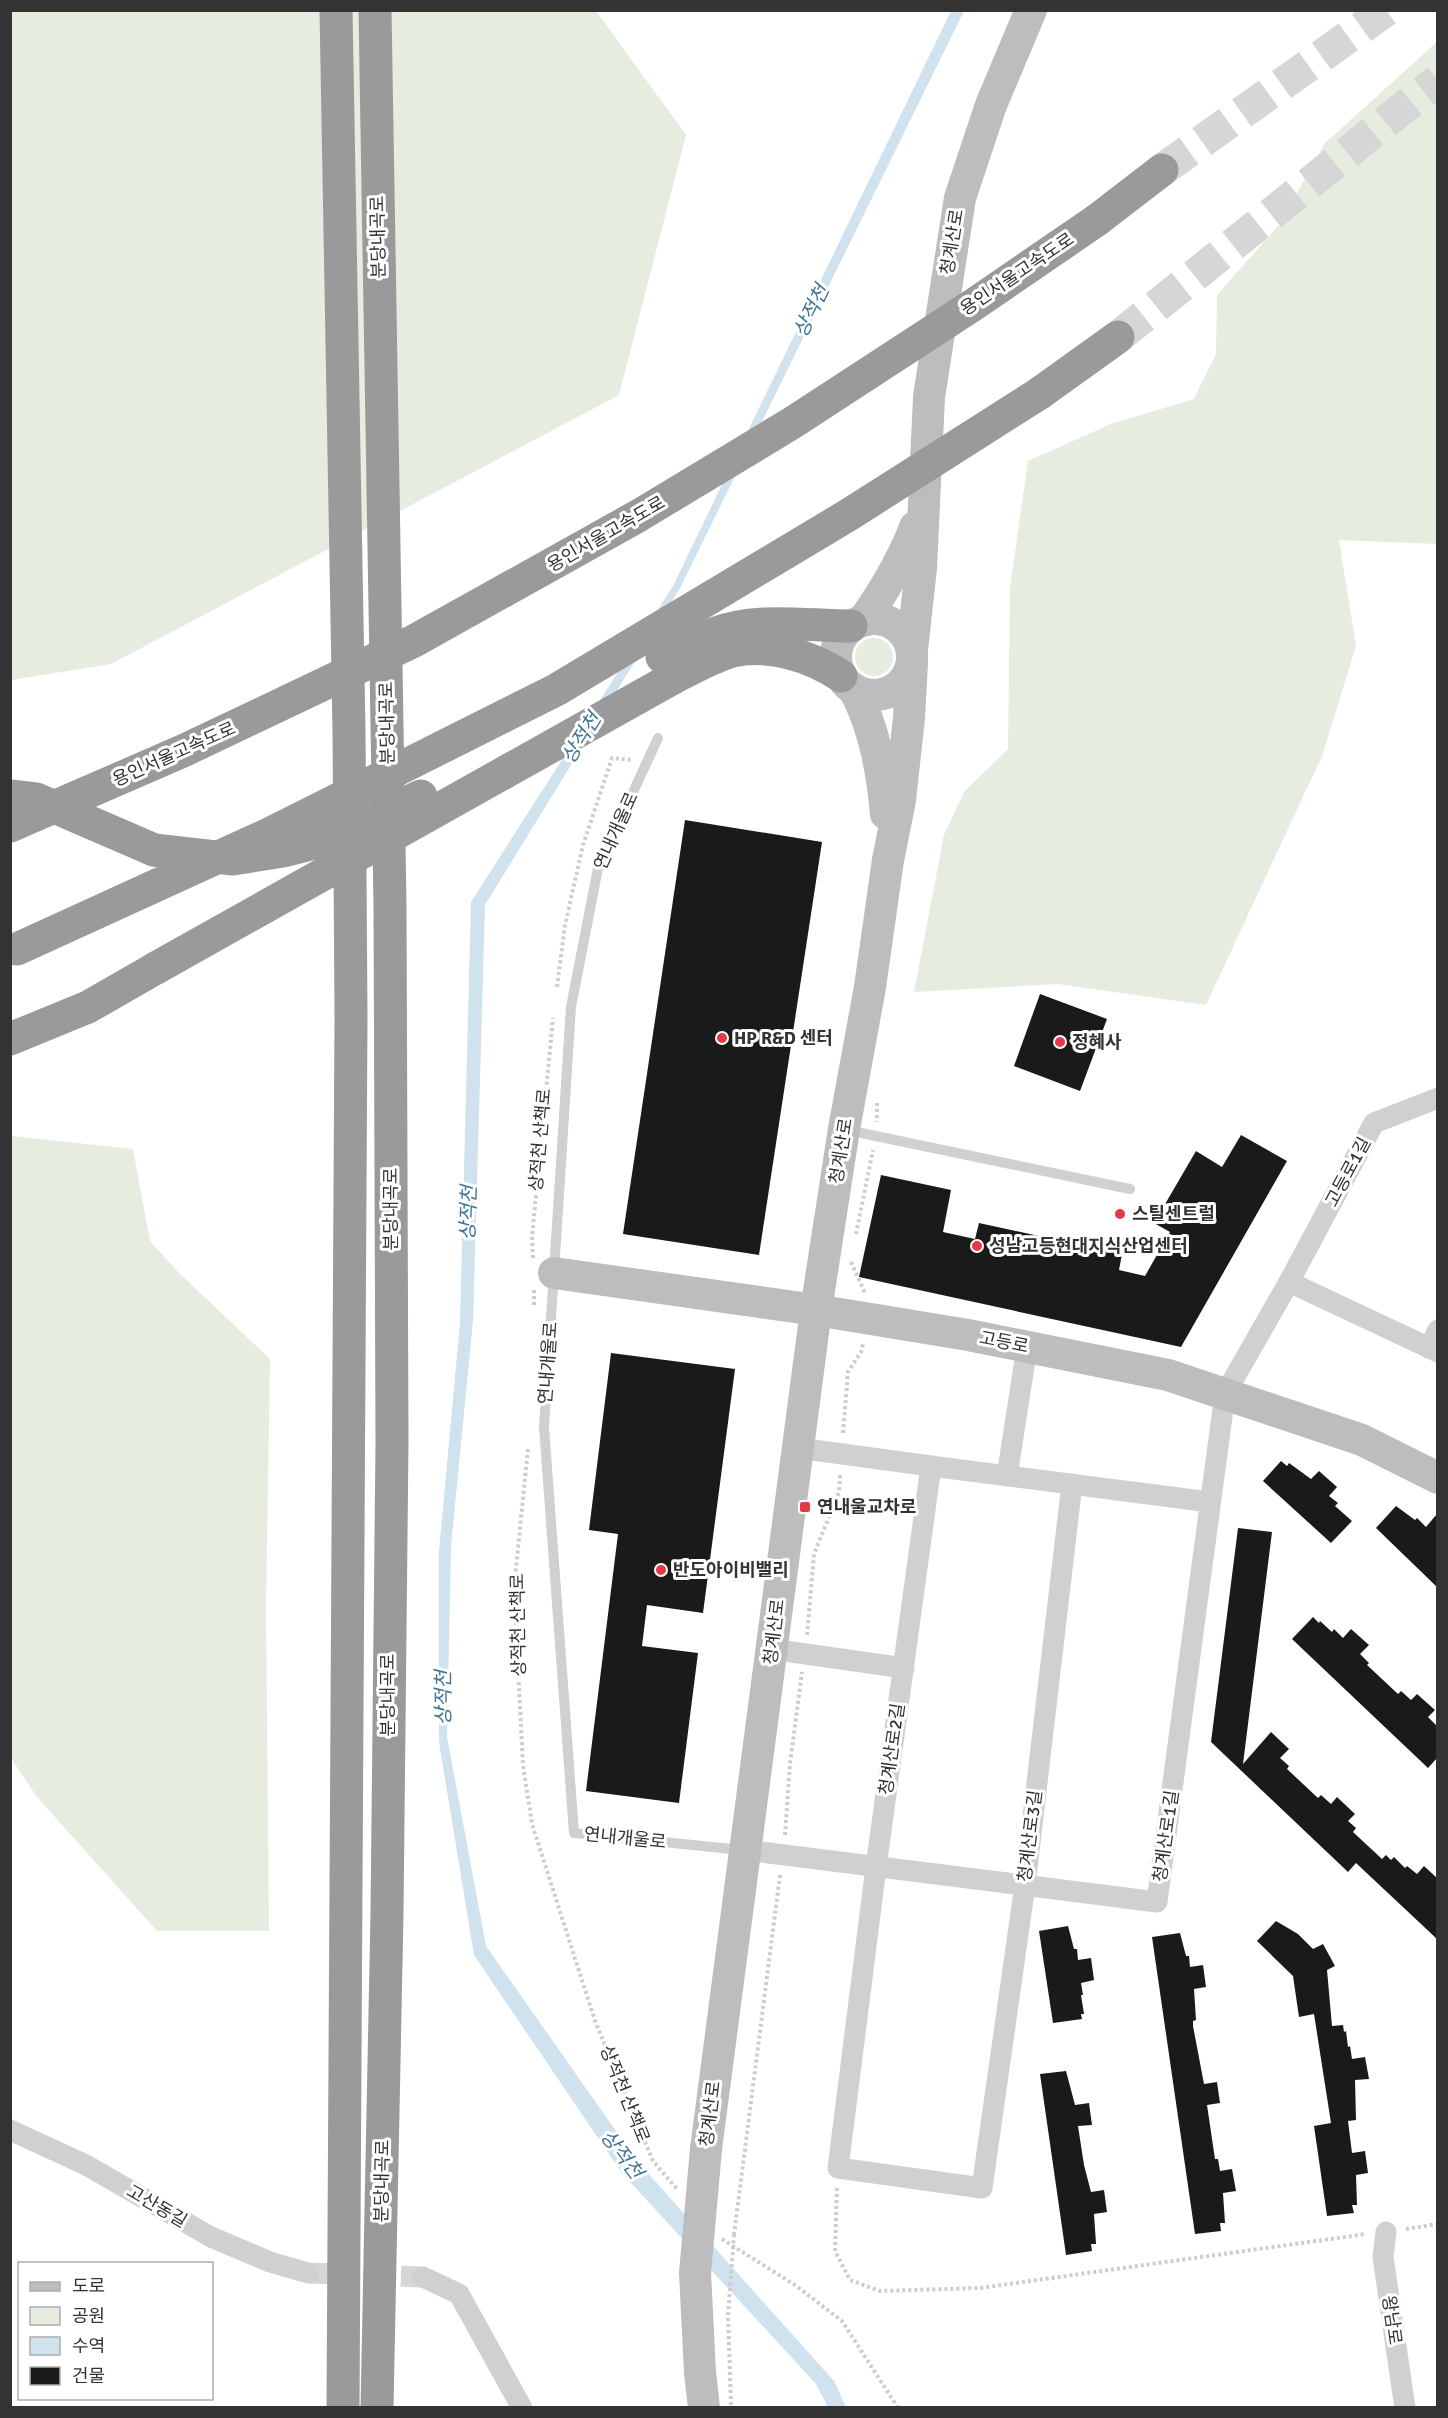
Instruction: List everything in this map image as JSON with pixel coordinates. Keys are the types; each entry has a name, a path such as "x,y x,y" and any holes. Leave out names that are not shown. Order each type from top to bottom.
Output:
{"highway":[{"name":"분당내곡로","path":"336,10 349,731 351,1004 343,2408"},
{"name":"분당내곡로","path":"375,10 390,905 392,1432 387,1914 377,2408"},
{"name":"용인서울고속도로","path":"10,826 185,750 414,641 638,516 792,423 963,311 1097,220 1162,170"},
{"path":"14,950 311,813 556,690 850,514 1040,393 1118,337"},
{"path":"10,1039 88,1006 278,902 668,668 713,633 768,624 857,623"},
{"path":"10,796 36,799 154,850 233,859 283,851 330,839 414,800 668,668 732,651 758,648 808,659 848,683"}],"main road":[{"name":"청계산로","path":"718,2406 700,2372 695,2273 706,2149 816,1310 844,1129 870,987 888,860 900,800 921,568 929,397 933,360 960,198 991,105 1031,10"},
{"name":"청계산로","path":"857,623 887,587 899,565 918,516 925,485"},
{"path":"876,619 888,621 899,628 908,638 912,657 908,675 901,685 891,692 879,695 867,695 848,683 836,658 844,633 857,623 876,619"},
{"name":"청계산로","path":"848,683 867,713 878,749 886,812 888,860"},
{"name":"고등로","path":"540,1272 816,1310 1027,1347 1168,1375 1362,1440 1437,1478"}],"street":[{"name":"고등로1길","path":"1225,1394 1374,1123 1437,1098"},
{"path":"1289,1281 1435,1343"},
{"path":"1007,1476 1027,1347"},
{"name":"청계산로1길","path":"745,1850 1157,1902 1225,1394"},
{"path":"798,1448 1210,1502"},
{"name":"청계산로2길","path":"838,2168 876,1867 931,1466"},
{"name":"청계산로3길","path":"838,2168 982,2188 1025,1885 1072,1484"},
{"path":"771,1649 904,1668"},
{"name":"고산동길","path":"10,2130 86,2165 211,2237 270,2262 308,2273"},
{"name":"왕남로","path":"1386,2232 1383,2257 1405,2408"},
{"path":"423,2277 459,2294 522,2408"}],"lane":[{"name":"연내개울로","path":"658,738 598,868 571,1007 540,1272 544,1427 574,1833 745,1850"},
{"path":"844,1129 1130,1189"}],"path":[{"path":"556,992 565,925 583,845 612,758 647,761"},
{"name":"상적천 산책로","path":"534,1316 540,1272 532,1237 553,1014"},
{"name":"상적천 산책로","path":"529,1439 514,1588 523,1766 532,1824 595,2021 653,2161 684,2197"},
{"path":"838,2168 835,2251 850,2280 880,2291 980,2288 1437,2224"},
{"path":"716,2232 724,2241 795,2285 842,2321 898,2408"},
{"path":"718,2406 734,2235"}],"green space":[{"path":"11,11 596,11 686,135 619,395 111,664 11,680"},
{"path":"1437,42 1437,544 1339,540 1356,646 1322,756 1206,1005 1058,984 914,992 944,835 964,792 1008,749 1010,588 1028,461 1111,424 1194,399 1216,354 1217,295 1279,225 1325,143"},
{"path":"874,638 888,643 893,657 888,671 874,676 860,671 855,657 860,643"},
{"path":"11,1136 133,1149 150,1241 178,1272 270,1359 266,1608 269,1931 157,1931 37,1797 11,1758"}],"water":[{"name":"상적천","path":"951,11 964,11 680,588 485,905 473,1321 451,1546 447,1737 486,1946 637,2161 834,2381 846,2407 828,2407 816,2384 621,2172 474,1955 439,1742 439,1551 460,1323 471,902 673,586"}],"building":[{"name":"HP R&D 센터","path":"685,820 822,842 759,1255 623,1234"},
{"name":"정혜사","path":"1040,994 1107,1019 1080,1091 1014,1066"},
{"name":"성남고등현대지식산업센터","path":"1241,1135 1287,1161 1181,1347 859,1277 881,1175 951,1190 943,1232 975,1239 979,1223 1122,1254 1119,1270 1145,1276 1170,1232 1154,1223 1196,1151 1222,1167"},
{"name":"반도아이비밸리","path":"611,1353 735,1369 703,1613 647,1605 642,1646 698,1653 679,1803 586,1791 618,1534 589,1530"},
{"path":"1281,1461 1287,1466 1289,1463 1311,1479 1319,1471 1337,1487 1329,1496 1338,1503 1335,1506 1352,1521 1331,1543 1263,1481"},
{"path":"1396,1506 1415,1520 1417,1518 1426,1527 1437,1514 1437,1587 1376,1528"},
{"path":"1238,1528 1272,1532 1243,1764 1271,1732 1289,1749 1280,1758 1289,1766 1287,1769 1318,1798 1321,1795 1331,1804 1337,1797 1355,1814 1348,1821 1356,1828 1353,1832 1382,1859 1386,1855 1391,1860 1394,1857 1405,1868 1407,1866 1417,1874 1424,1866 1437,1878 1437,1939 1356,1863 1348,1872 1211,1742"},
{"path":"1313,1617 1332,1632 1334,1629 1343,1638 1351,1629 1369,1645 1360,1654 1369,1663 1367,1665 1398,1694 1401,1691 1411,1700 1417,1694 1435,1710 1428,1717 1437,1726 1437,1758 1428,1768 1292,1639"},
{"path":"1276,1921 1298,1934 1313,1949 1323,1944 1335,1966 1327,1970 1332,2026 1343,2025 1352,2059 1365,2057 1369,2079 1355,2080 1356,2120 1348,2121 1352,2153 1365,2151 1368,2173 1356,2175 1357,2205 1352,2205 1354,2213 1327,2216 1314,2126 1331,2123 1314,2014 1299,2017 1293,1976 1257,1941"},
{"path":"1068,1926 1074,1949 1077,1949 1078,1960 1091,1958 1094,1980 1081,1983 1084,2014 1081,2014 1082,2019 1053,2023 1039,1931"},
{"path":"1180,1933 1186,1956 1189,1956 1190,1967 1203,1965 1206,1987 1194,1989 1196,2020 1193,2021 1193,2026 1204,2084 1217,2082 1220,2103 1207,2105 1215,2159 1218,2159 1220,2171 1232,2169 1236,2191 1223,2193 1225,2223 1220,2223 1221,2231 1195,2234 1152,1937"},
{"path":"1066,2071 1075,2105 1089,2103 1092,2125 1078,2126 1084,2165 1091,2192 1104,2190 1107,2212 1094,2214 1096,2244 1091,2244 1092,2251 1066,2255 1040,2074"}],"tunnel":[{"path":"1162,170 1386,10"},
{"path":"1118,337 1438,80"},
{"path":"308,2273 423,2277"}],"place":[{"name":"HP R&D 센터","path":"722,1038"},
{"name":"정혜사","path":"1060,1042"},
{"name":"스틸센트럴","path":"1120,1214"},
{"name":"성남고등현대지식산업센터","path":"977,1246"},
{"name":"연내울교차로","path":"805,1507"},
{"name":"반도아이비밸리","path":"661,1570"}]}
